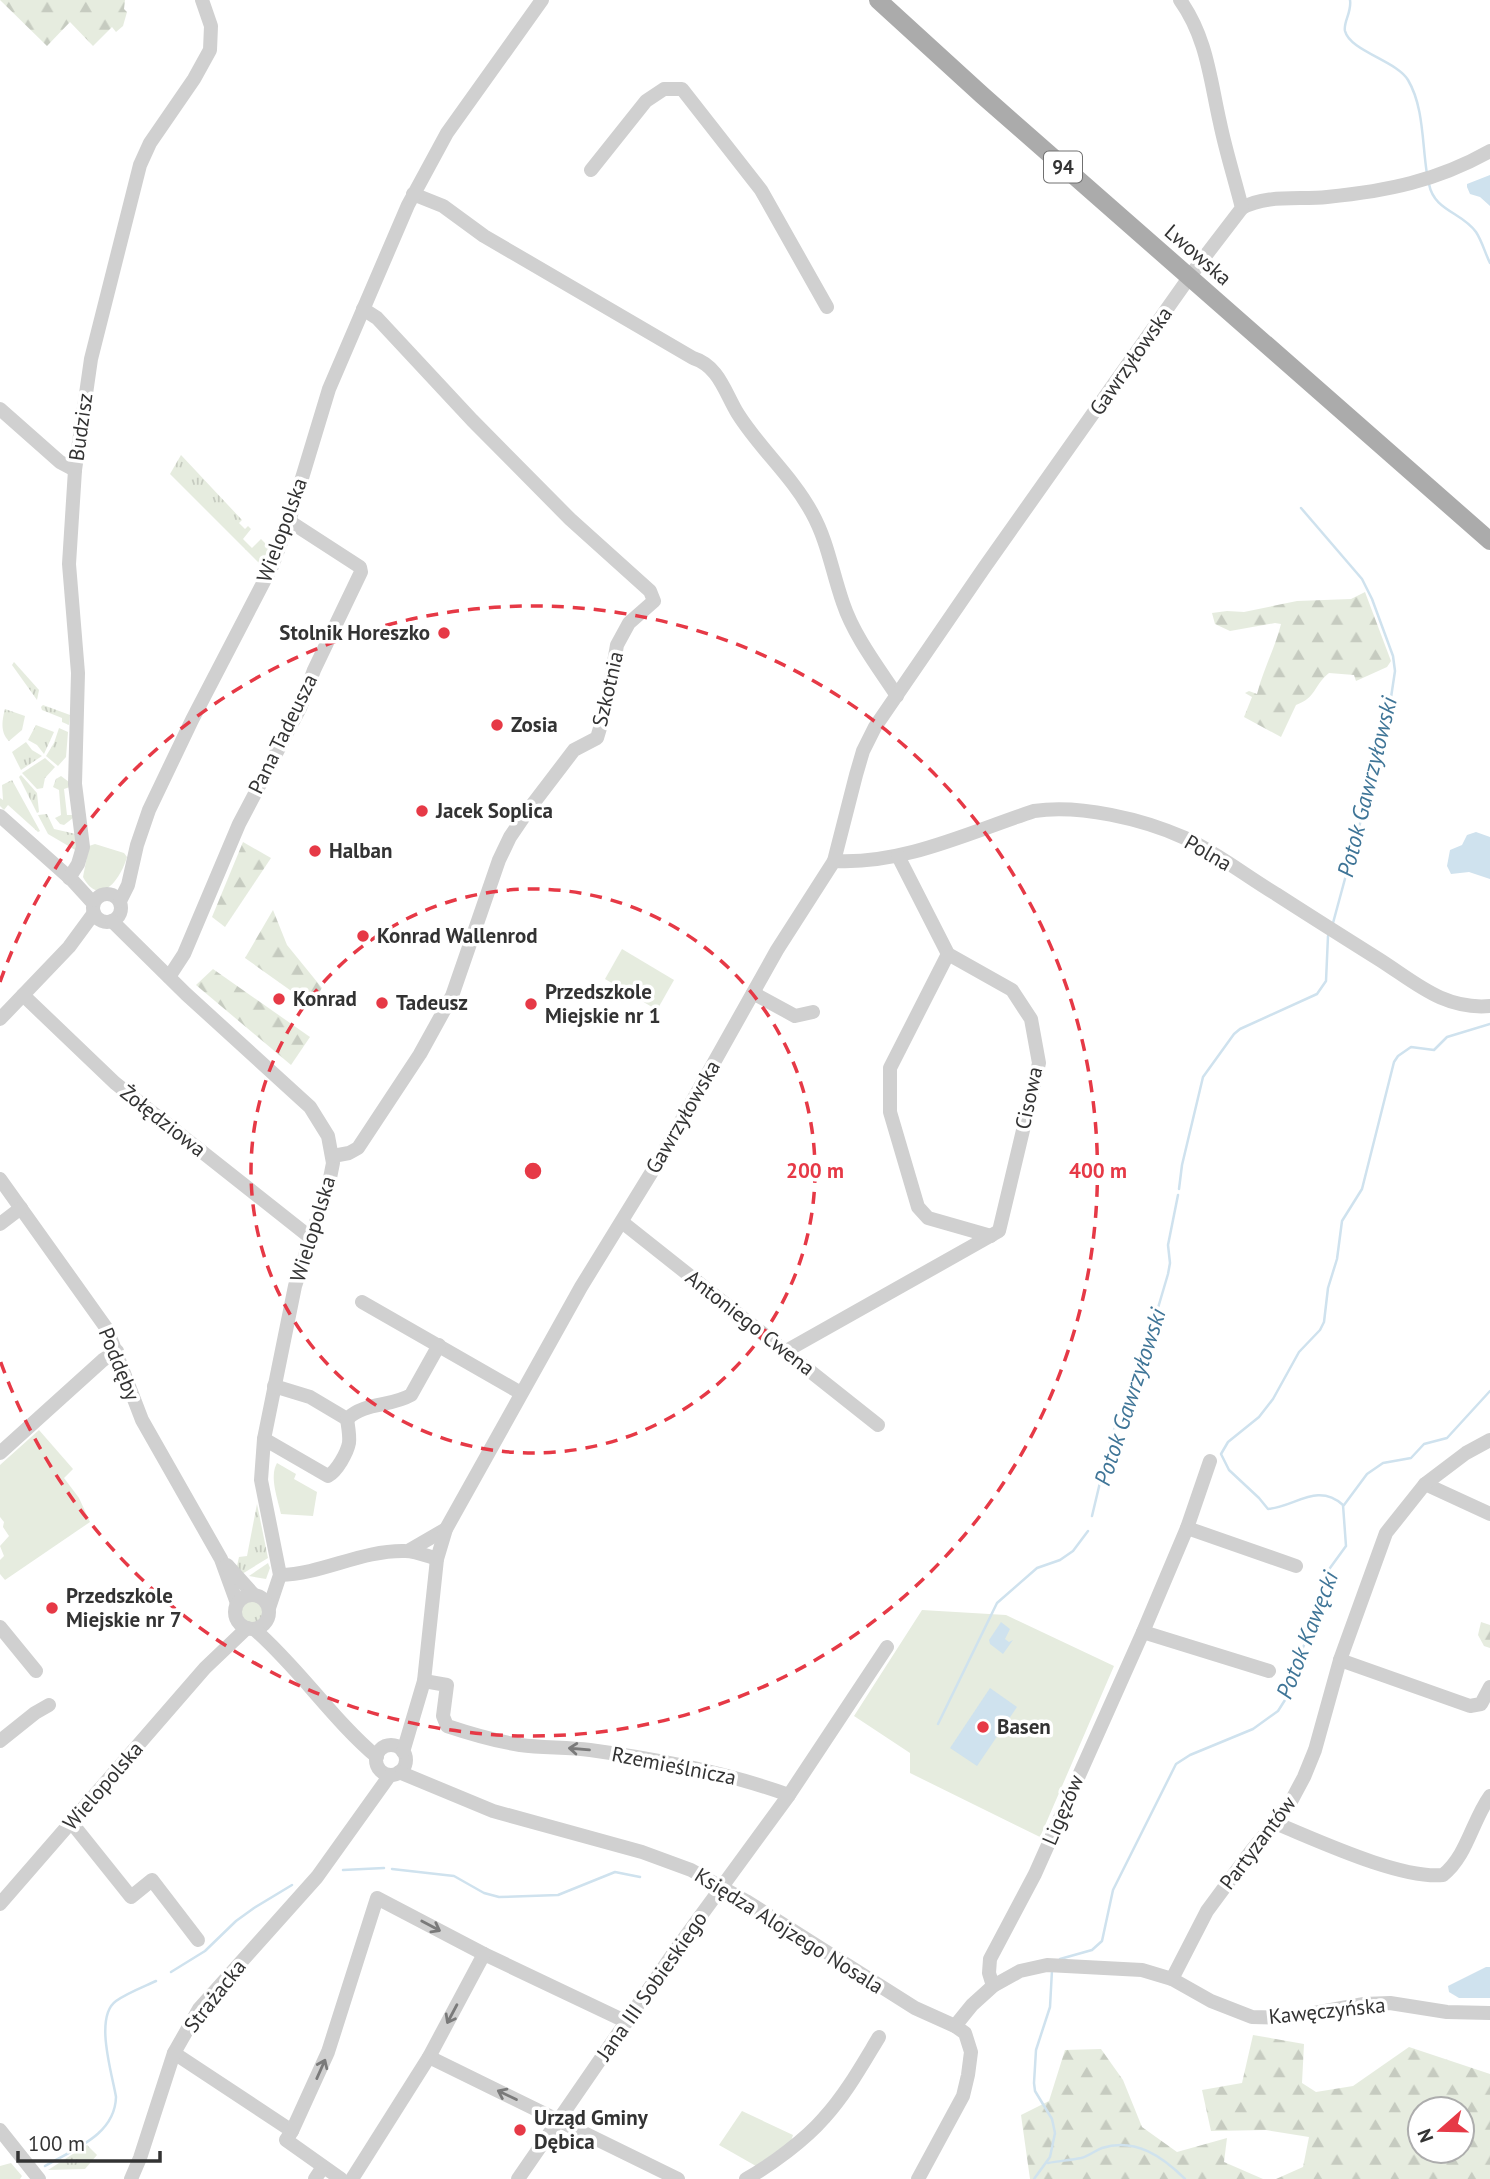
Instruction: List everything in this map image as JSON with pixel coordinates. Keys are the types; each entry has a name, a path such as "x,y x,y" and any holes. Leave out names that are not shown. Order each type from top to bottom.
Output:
{"main road":[{"name":"Lwowska","path":"878,0 1189,278 1490,541"}],"street":[{"name":"Budzisz","path":"70,879 83,847 75,784 78,673 69,564 75,470 91,359 140,165 150,143 194,79 210,50 211,26 202,0"},
{"name":"Wielopolska","path":"268,1614 280,1575 261,1480 264,1439 295,1286 329,1183 333,1156 328,1136 310,1107 169,977 106,908 128,885 149,810 192,720 272,566 289,521 329,389 413,194 470,98 542,0"},
{"path":"1180,0 1205,47 1221,127 1242,208 1268,200 1329,197 1428,180 1490,151"},
{"path":"591,170 646,101 664,89 682,89 761,190 827,307"},
{"path":"413,194 443,206 484,236 694,358 706,361 738,415 796,487 812,512 827,544 843,604 897,695"},
{"name":"Gawrzyłowska","path":"438,1559 446,1529 521,1393 661,1157 753,993 834,861 863,751 875,727 1189,278 1242,208"},
{"name":"Szkotnia","path":"333,1156 344,1155 358,1148 435,1029 452,996 499,860 510,837 574,750 597,738 606,708 617,645 629,623 654,601 650,592 570,519 472,420 377,318 363,309"},
{"path":"0,409 60,462 75,470"},
{"name":"Pana Tadeusza","path":"169,977 184,954 239,824 300,708 314,670 360,572 360,567 289,521"},
{"name":"Polna","path":"834,861 849,862 898,856 1034,811 1053,808 1087,811 1140,823 1185,838 1437,998 1465,1006 1490,1006"},
{"path":"0,816 106,908 0,1019"},
{"path":"898,856 948,954 890,1068 890,1112 918,1208 928,1218 991,1236"},
{"name":"Cisowa","path":"948,954 1012,990 1031,1019 1039,1063 999,1231 991,1236"},
{"path":"753,993 795,1016 813,1012"},
{"name":"Żołędziowa","path":"23,995 115,1083 312,1238"},
{"name":"Poddęby","path":"0,1179 107,1329 142,1420 221,1559 237,1603"},
{"path":"0,1224 21,1208"},
{"name":"Antoniego Cwena","path":"622,1222 878,1425"},
{"path":"786,1351 991,1236"},
{"path":"362,1302 521,1393"},
{"path":"347,1419 364,1407 404,1399 411,1395 439,1345"},
{"path":"0,1453 103,1360 117,1351"},
{"path":"274,1386 310,1397 347,1419"},
{"path":"264,1439 328,1476 332,1475 349,1443 347,1419"},
{"name":"Partyzantów","path":"1172,1979 1207,1911 1252,1850 1275,1824 1304,1777 1315,1750 1340,1660 1386,1533 1424,1484 1466,1453 1490,1440"},
{"name":"Ligęzów","path":"993,1986 989,1973 990,1959 1035,1874 1143,1632 1187,1528 1210,1461"},
{"path":"1424,1484 1490,1514"},
{"path":"1187,1528 1296,1566"},
{"path":"408,1551 446,1529"},
{"path":"255,1595 263,1598 268,1614 246,1626 234,1611 237,1603 244,1597 255,1595 280,1575 302,1575 359,1556 408,1551 438,1559"},
{"name":"Poddęby","path":"221,1559 255,1595"},
{"name":"Strażacka","path":"131,2179 174,2053 199,2009 313,1882 346,1838 373,1785 391,1760 422,1687 438,1559"},
{"name":"Księdza Alojzego Nosala","path":"268,1614 288,1661"},
{"name":"Wielopolska","path":"0,1904 205,1668 246,1626"},
{"name":"Księdza Alojzego Nosala","path":"246,1626 288,1661 324,1704 391,1760 459,1797 493,1811 642,1852 691,1870 722,1886 915,2008 960,2029"},
{"path":"0,1628 36,1671"},
{"path":"1143,1632 1269,1671"},
{"path":"789,1795 887,1647"},
{"path":"1340,1660 1470,1706 1481,1704 1490,1687"},
{"name":"Rzemieślnicza","path":"422,1687 447,1685 443,1716 447,1726 477,1736 520,1745 588,1750 659,1761 741,1778 789,1795"},
{"path":"0,1741 49,1705"},
{"name":"Jana III Sobieskiego","path":"517,2179 789,1795"},
{"path":"1275,1824 1367,1859 1418,1874 1443,1875 1459,1859 1478,1814 1490,1796"},
{"path":"71,1822 131,1896 152,1880 198,1940"},
{"path":"341,2179 319,2173 286,2140 328,2052 377,1898 484,1954 627,2022"},
{"path":"352,2179 429,2057 484,1954"},
{"name":"Kawęczyńska","path":"960,2029 972,2005 993,1986 1020,1971 1047,1965 1142,1970 1172,1979 1200,1996 1252,2017 1287,2018 1364,2004 1390,2003 1447,2012 1490,2013"},
{"path":"918,2179 962,2096 968,2075 971,2052 960,2029"},
{"path":"747,2179 823,2120 846,2090 879,2037"},
{"path":"174,2053 292,2131"},
{"path":"429,2057 678,2179"},
{"path":"0,2130 39,2179"}],"green space":[{"path":"0,0 125,0 124,9 127,12 123,26 116,32 112,27 93,46 70,22 47,46"},
{"path":"181,455 242,520 239,523 245,529 248,526 251,529 243,539 252,548 261,539 270,548 260,564 170,474"},
{"path":"1365,592 1391,661 1387,667 1356,681 1354,675 1329,673 1307,699 1296,705 1281,737 1244,717 1252,697 1245,693 1249,691 1257,694 1281,624 1230,631 1215,624 1212,613 1244,612 1297,601 1351,599"},
{"path":"14,662 39,690 37,700 12,665"},
{"path":"43,705 70,715 69,725 62,722 62,718 42,710"},
{"path":"5,709 25,716 22,730 9,741 3,730"},
{"path":"36,725 54,732 44,754 37,745 28,740"},
{"path":"59,728 68,732 66,757 58,766 46,756"},
{"path":"26,742 42,756 21,770 12,752"},
{"path":"45,758 55,767 45,778 43,788 37,789 22,773"},
{"path":"21,775 37,793 37,813 19,777"},
{"path":"61,776 69,782 70,787 64,789 67,815 72,815 73,818 64,825 55,818 61,815 59,790 53,787 56,779"},
{"path":"12,780 40,831 8,805 4,810 0,806 0,798 3,800 2,785"},
{"path":"47,814 54,829 76,834 77,851 48,834 38,815"},
{"path":"243,842 271,858 225,927 212,917"},
{"path":"95,844 124,853 127,857 115,881 103,890 96,890 83,877 89,846"},
{"path":"273,910 287,945 322,988 311,1005 245,958"},
{"path":"622,949 674,980 657,1010 605,979"},
{"path":"213,969 310,1037 291,1065 196,985"},
{"path":"39,1430 73,1469 64,1478 79,1498 90,1522 5,1580 0,1574 0,1560 4,1556 0,1546 9,1536 0,1517 0,1465"},
{"path":"277,1463 296,1474 294,1479 317,1492 313,1516 281,1514 274,1481"},
{"path":"257,1504 268,1558 242,1574 237,1566 239,1557 247,1556"},
{"path":"268,1563 270,1568 266,1579 249,1576"},
{"path":"248,1601 256,1601 263,1608 263,1616 256,1623 248,1623 241,1616 241,1608"},
{"path":"922,1610 1006,1615 1114,1666 1040,1837 910,1773 910,1753 854,1716"},
{"path":"1481,1622 1490,1625 1490,1648 1484,1646 1478,1635"},
{"path":"1253,2035 1304,2044 1302,2083 1316,2092 1353,2086 1409,2047 1490,2074 1490,2179 1276,2179 1303,2167 1309,2137 1266,2130 1211,2131 1202,2090 1242,2083"},
{"path":"1101,2049 1123,2080 1142,2127 1177,2152 1227,2138 1224,2162 1263,2179 1030,2179 1021,2115 1049,2101 1065,2050"},
{"path":"742,2111 793,2135 791,2141 756,2166 719,2145"},
{"path":"87,2145 97,2155 85,2169 48,2170"},
{"path":"11,2163 22,2176 20,2179 0,2179 0,2166"}],"water":[{"path":"1490,175 1490,206 1480,197 1470,194 1467,184"},
{"path":"1476,832 1490,837 1490,879 1469,872 1451,874 1447,866 1450,850 1462,845 1467,835"},
{"name":"Basen","path":"1001,1622 1010,1629 1005,1639 1009,1642 1013,1640 1003,1654 990,1644 989,1640"},
{"name":"Basen","path":"990,1688 1017,1707 977,1766 950,1748"},
{"path":"1490,1967 1490,1998 1459,1998 1449,1992 1448,1986"}],"waterway":[{"name":"Potok Kawęcki","path":"1350,0 1345,28 1349,38 1402,73 1413,91 1420,114 1427,174"},
{"name":"Potok Kawęcki","path":"1429,184 1436,200 1476,232 1490,263"},
{"name":"Potok Gawrzyłowski","path":"1301,508 1362,579 1393,656 1395,671 1387,724 1333,923"},
{"name":"Potok Gawrzyłowski","path":"1179,1189 1203,1077 1240,1029 1317,994 1326,981 1328,936"},
{"name":"Potok Kawęcki","path":"1060,1959 1092,1950 1102,1941 1113,1890 1176,1764 1190,1755 1253,1729 1278,1711 1285,1700 1296,1663 1318,1614 1330,1568 1346,1546 1343,1505 1333,1498 1315,1496 1268,1509 1229,1470 1221,1454 1228,1442 1259,1417 1273,1399 1299,1352 1324,1322 1342,1221 1362,1189 1394,1062 1411,1047 1434,1050 1447,1037 1490,1024"},
{"name":"Potok Gawrzyłowski","path":"1092,1516 1118,1418 1147,1357 1150,1335 1168,1274 1168,1245 1178,1195"},
{"path":"1344,1505 1367,1474 1383,1463 1411,1458 1424,1444 1447,1438 1490,1391"},
{"name":"Potok Gawrzyłowski","path":"938,1724 997,1603 1037,1568 1060,1560 1073,1551 1088,1531"},
{"name":"Potok Gawrzyłowski","path":"343,1870 384,1868"},
{"name":"Potok Gawrzyłowski","path":"392,1869 454,1876 484,1893 499,1897 558,1895 615,1872 640,1877"},
{"name":"Potok Gawrzyłowski","path":"171,1972 205,1951 236,1921 254,1908 292,1885"},
{"name":"Potok Kawęcki","path":"1034,2179 1050,2157 1055,2133 1052,2119 1035,2091 1034,2083 1036,2050 1050,2007 1052,1970"},
{"name":"Potok Gawrzyłowski","path":"45,2166 80,2147 101,2131 109,2121 116,2097 106,2046 106,2019 116,2001 156,1981"},
{"path":"1048,2163 1081,2158 1114,2145 1126,2145 1148,2151 1185,2179"}],"place":[{"name":"Stolnik Horeszko","path":"444,633"},
{"name":"Zosia","path":"497,725"},
{"name":"Jacek Soplica","path":"422,811"},
{"name":"Halban","path":"315,851"},
{"name":"Konrad Wallenrod","path":"363,936"},
{"name":"Konrad","path":"279,999"},
{"name":"Tadeusz","path":"382,1003"},
{"name":"Przedszkole Miejskie nr 1","path":"531,1004"},
{"name":"Przedszkole Miejskie nr 7","path":"52,1608"},
{"name":"Basen","path":"983,1727"},
{"name":"Urząd Gminy Dębica","path":"520,2130"}]}
